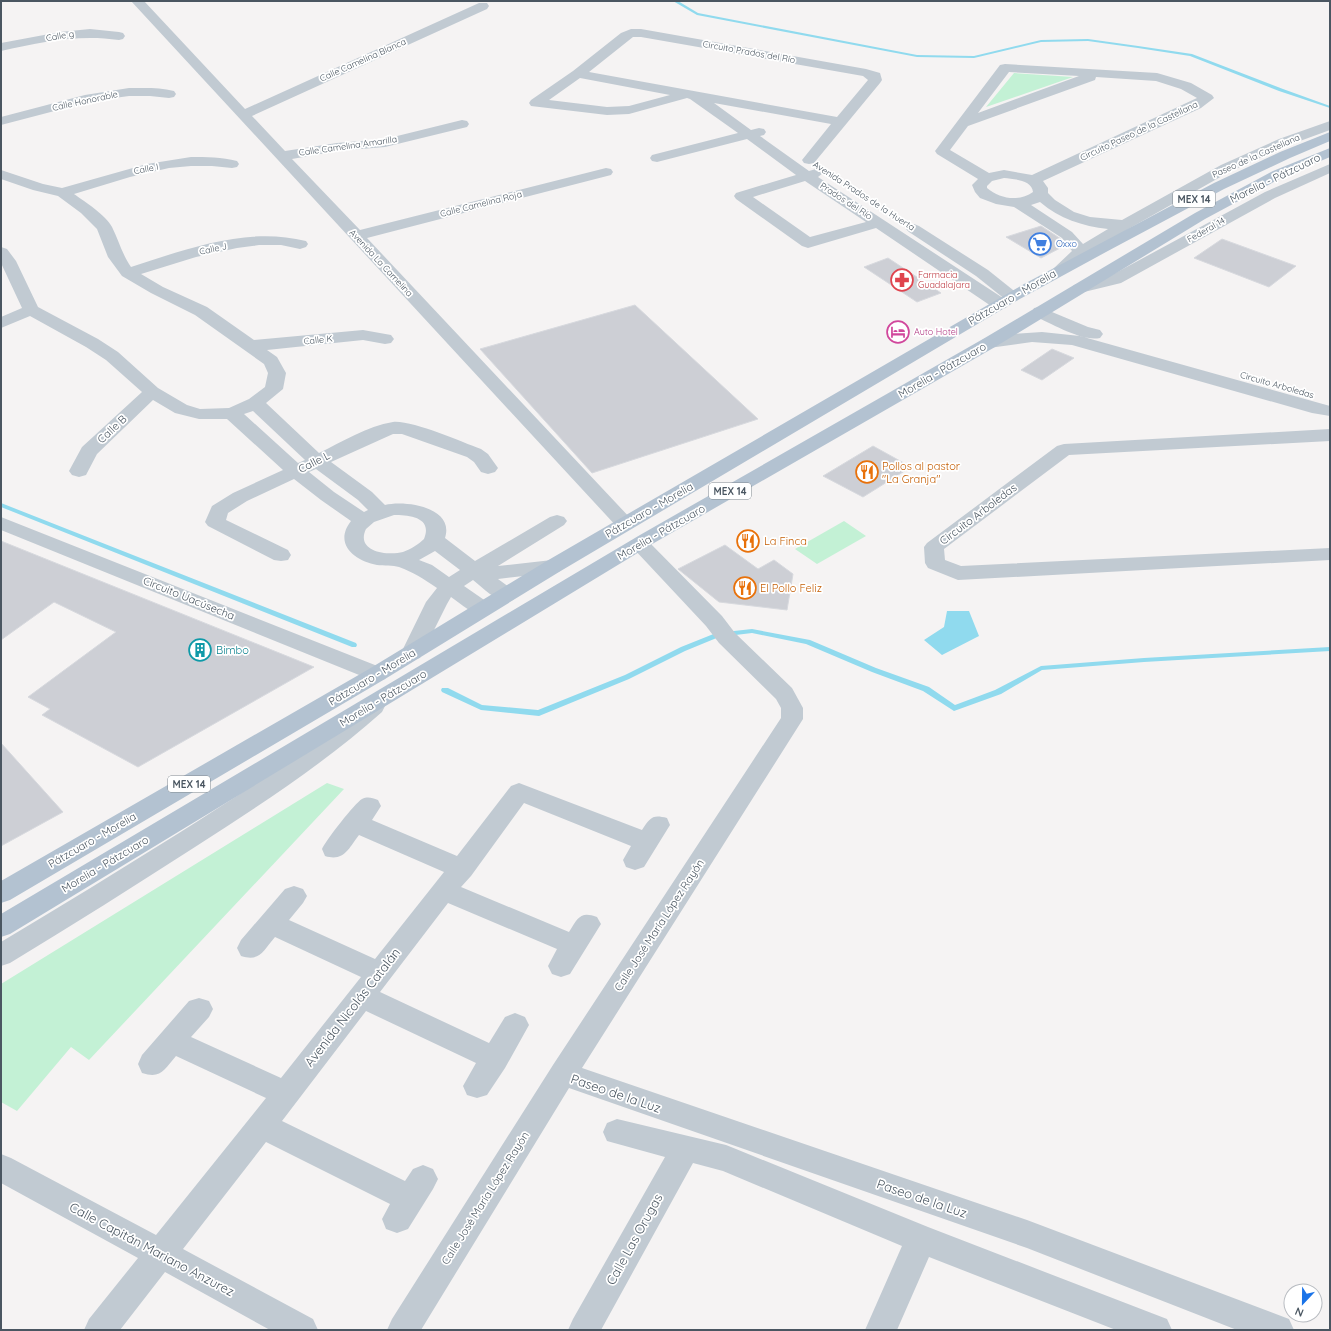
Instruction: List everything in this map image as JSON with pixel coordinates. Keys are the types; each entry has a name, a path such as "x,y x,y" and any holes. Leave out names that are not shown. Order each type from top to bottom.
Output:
{"main road":[{"name":"Pátzcuaro - Morelia","path":"1,893 377,674 552,567 1062,268 1229,180 1299,148 1330,136"},
{"name":"Morelia - Pátzcuaro","path":"1,927 640,544 989,343 1206,212 1278,174 1330,152"}],"street":[{"name":"Avenida La Camelina","path":"137,1 625,524"},
{"name":"Calle Camelina Blanca","path":"243,115 483,6"},
{"name":"Calle g","path":"1,47 83,33 102,32 118,36"},
{"name":"Circuito Prados del Río","path":"691,95 629,110 607,111 536,103 578,74 625,36 631,33 641,33 866,73 875,76 875,80 809,160"},
{"name":"Circuito Paseo de la Castellana","path":"987,178 942,151 1005,68 1157,78 1186,86 1207,98 1196,105 1032,180"},
{"name":"Circuito Prados del Río","path":"578,74 840,122"},
{"name":"Circuito Paseo de la Castellana","path":"964,123 1097,74"},
{"name":"Calle Honorable","path":"1,121 69,103 129,92 157,92 169,94"},
{"name":"Prados del Río","path":"691,95 756,133 807,176 878,223 1006,300"},
{"name":"Avenida Prados de la Huerta","path":"714,99 756,133 809,160 823,171 863,196"},
{"name":"Calle Camelina Amarilla","path":"281,156 337,147 385,143 462,124"},
{"name":"Paseo de la Castellana","path":"1062,268 1081,252 1125,225 1226,168 1284,142 1330,125"},
{"path":"658,158 756,133"},
{"name":"Calle I","path":"63,193 148,168 210,161 232,164"},
{"name":"Federal 14","path":"1080,288 1115,280 1270,195 1330,168"},
{"path":"823,171 741,196 808,243 878,223"},
{"name":"Calle Camelina Roja","path":"356,236 606,172"},
{"path":"1,174 38,187 63,193 86,210 104,227 116,257 128,273 157,290 201,311 251,346 271,362 277,373 274,388 255,403 232,413 199,414 181,409 152,392 112,356 92,343 31,310 8,261 1,252"},
{"path":"1041,194 1036,198 1018,203 998,201 983,194 979,185 987,178 1004,174 1014,175 1032,180 1038,184 1041,189 1041,194 1062,213 1073,217 1107,224 1125,225"},
{"path":"1018,203 1067,235 1081,252"},
{"name":"Avenida Prados de la Huerta","path":"902,222 982,273 1006,300"},
{"name":"Calle J","path":"128,273 197,252 247,242 278,240 300,244"},
{"path":"1,323 31,310"},
{"name":"Circuito Arboledas","path":"1040,312 1102,342 1318,409 1330,411"},
{"name":"Calle K","path":"251,346 363,335 385,339"},
{"name":"Circuito Arboledas","path":"989,343 1009,338 1030,336 1102,342 1330,401"},
{"name":"Calle B","path":"79,471 88,451 152,392"},
{"path":"255,403 316,460 365,496 380,512"},
{"path":"232,413 295,472 343,508 363,520"},
{"name":"Calle L","path":"281,555 215,522 219,510 240,497 295,472 316,460 381,431 393,428 404,428 474,453 481,458 488,468"},
{"name":"Circuito Arboledas","path":"1330,435 1064,450 934,547 935,563 958,573 1330,554"},
{"path":"394,509 407,509 429,516 435,523 437,531 434,540 429,546 420,552 398,559 372,557 362,552 355,545 354,536 356,528 363,520 380,512 394,509"},
{"path":"412,653 437,602 449,586 475,572 557,521"},
{"name":"Circuito Uacúsecha","path":"1,523 377,674"},
{"path":"434,540 506,595"},
{"name":"Calle José María López Rayón","path":"402,1330 563,1074 792,719 792,708 784,694 727,638 714,621 640,544"},
{"path":"398,559 425,570 482,609"},
{"path":"475,572 552,567"},
{"path":"1,955 104,893 272,784 331,744 382,698"},
{"name":"Avenida Nicolás Catalán","path":"100,1330 462,869 519,792 647,842"},
{"path":"334,849 362,815 462,869"},
{"path":"444,890 574,945"},
{"path":"250,948 294,896"},
{"path":"271,924 379,973"},
{"path":"361,996 495,1059"},
{"path":"152,1064 199,1009"},
{"path":"477,1086 515,1025"},
{"path":"171,1041 285,1094"},
{"name":"Paseo de la Luz","path":"563,1074 1027,1234 1278,1330"},
{"path":"262,1125 410,1199"},
{"path":"617,1132 726,1158 921,1239 1156,1330"},
{"name":"Calle Las Orugas","path":"584,1330 685,1149"},
{"name":"Calle Capitán Mariano Anzurez","path":"1,1168 302,1330"},
{"path":"881,1330 921,1239"}],"green space":[{"path":"1014,73 1073,77 986,107"},
{"path":"844,521 866,536 817,564 795,549"},
{"path":"327,783 344,789 89,1060 71,1047 17,1111 1,1102 1,984"}],"water":[{"path":"947,611 969,611 979,636 942,655 924,640 944,627"}],"building":[{"name":"Oxxo","path":"1041,226 1061,239 1066,245 1041,258 1006,237"},
{"path":"1222,239 1296,266 1269,287 1194,258"},
{"name":"Farmacia Guadalajara","path":"888,258 941,293 917,302 864,267"},
{"path":"635,305 758,419 592,473 480,349"},
{"path":"1052,349 1074,358 1042,380 1021,370"},
{"name":"Pollos al pastor \"La Granja\"","path":"873,446 911,467 863,497 823,476"},
{"name":"Bimbo","path":"1,541 314,667 138,767 42,715 50,709 28,697 116,632 54,602 1,640"},
{"name":"El Pollo Feliz","path":"725,545 758,569 774,560 793,574 787,610 719,602 678,569"},
{"path":"1,743 63,812 1,846"}],"waterway":[{"path":"675,1 697,14 917,56 974,57 1041,41 1088,40 1191,55 1281,90 1330,107"},
{"path":"1,505 354,645"},
{"path":"445,690 481,707 539,713 627,677 683,649 718,635 752,631 808,642 874,670 926,689 954,708 998,692 1041,668 1144,660 1330,649"}],"place":[{"name":"Oxxo","path":"1040,244"},
{"name":"Farmacia Guadalajara","path":"902,280"},
{"name":"Auto Hotel","path":"898,332"},
{"name":"Pollos al pastor \"La Granja\"","path":"867,472"},
{"name":"La Finca","path":"748,541"},
{"name":"El Pollo Feliz","path":"745,588"},
{"name":"Bimbo","path":"200,650"}]}
